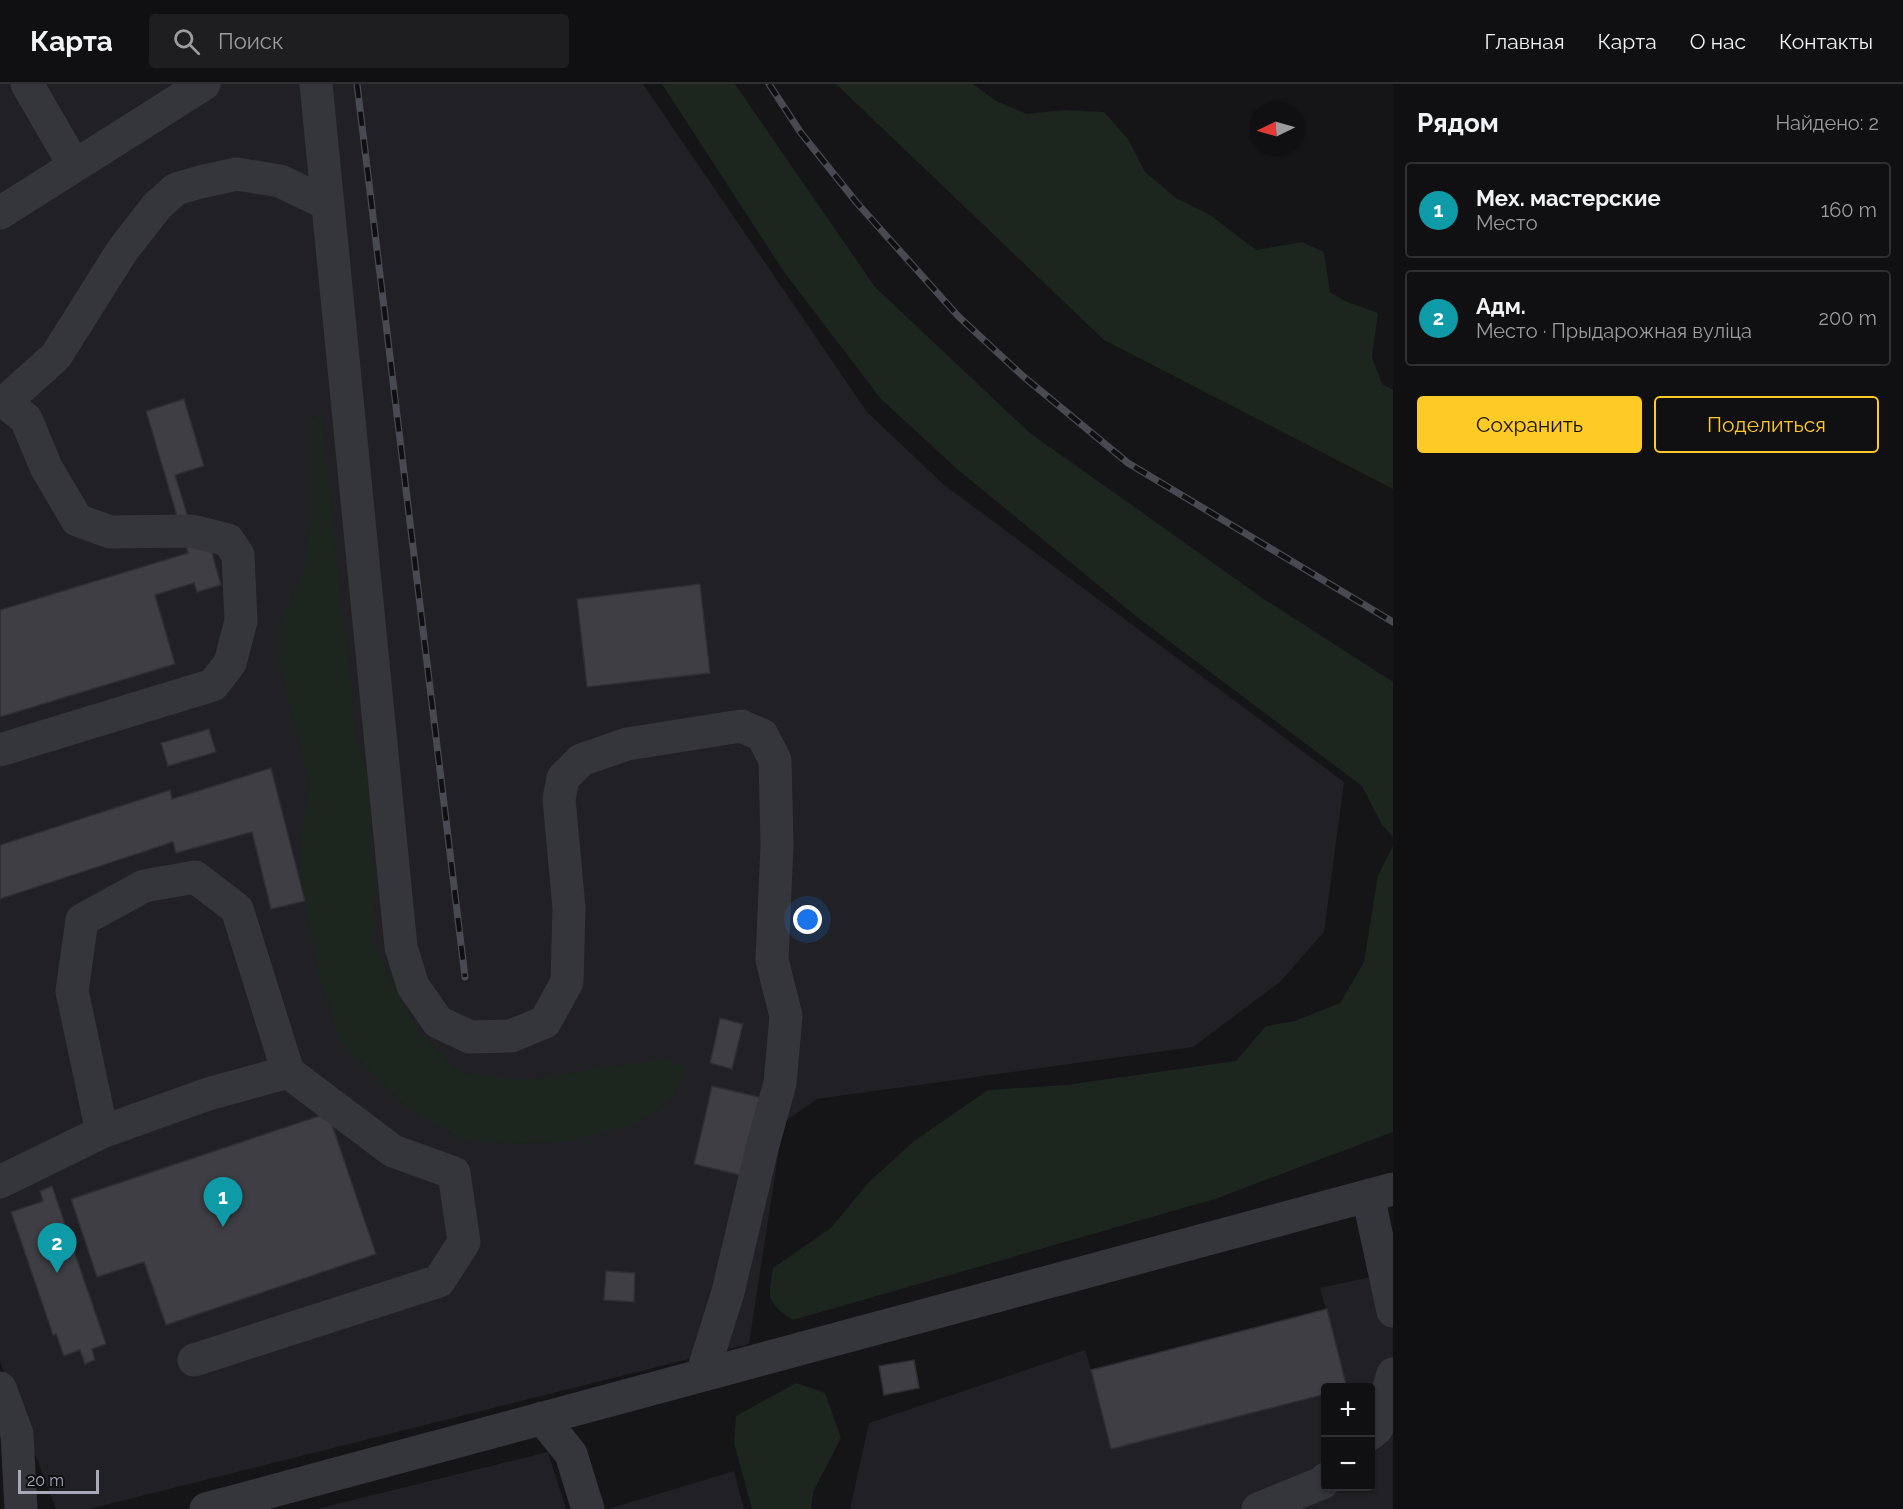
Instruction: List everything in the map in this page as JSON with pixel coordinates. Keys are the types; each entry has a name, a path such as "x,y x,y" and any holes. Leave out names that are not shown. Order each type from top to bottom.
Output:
{"street":[{"path":"27,84 74,165"},
{"path":"0,213 204,84"},
{"path":"316,84 401,947 414,986 438,1022 470,1037 512,1036 545,1022 567,982 569,908 559,800 562,778 581,760 627,744 741,726 762,735 775,760 777,845 772,960 786,1016 780,1083 728,1292 702,1375"},
{"path":"0,750 213,685 230,663 241,621 238,555 228,540 192,531 110,532 77,520 46,467 26,419 3,402 56,356 122,251 157,206 176,189 237,174 280,181 328,204"},
{"path":"102,1132 72,991 82,920 144,886 195,877 237,909 288,1072 393,1151 454,1173 464,1242 439,1281 194,1360"},
{"path":"0,1182 102,1132 208,1094 288,1072"},
{"path":"206,1509 1380,1193 1393,1311"},
{"path":"1375,1430 1393,1374"},
{"path":"0,1388 17,1434 21,1509"},
{"path":"542,1418 571,1454 588,1509"},
{"path":"1258,1509 1321,1483"}],"shaded area":[{"path":"0,84 643,84 867,412 943,484 1344,782 1324,932 1281,981 1193,1047 817,1099 783,1123 749,1344 89,1509 56,1509 0,1362"},
{"path":"662,84 735,84 875,287 1030,433 1264,599 1393,682 1393,837 1382,825 1362,786 1137,617 956,468 881,399 784,272"},
{"path":"836,84 973,84 996,101 1027,114 1064,110 1104,112 1128,139 1145,172 1176,198 1210,215 1256,250 1302,242 1324,252 1330,292 1345,301 1378,313 1372,357 1382,384 1393,390 1393,489 1104,340"},
{"path":"321,412 356,735 370,784 376,883 374,944 419,1032 459,1072 524,1080 663,1059 686,1067 674,1095 640,1122 569,1141 511,1144 463,1139 408,1108 340,1042 318,971 303,892 301,839 310,784 279,661 280,625 304,571 312,511 312,419"},
{"path":"1393,846 1393,1132 1215,1199 793,1320 773,1304 770,1286 773,1268 831,1228 868,1183 914,1141 988,1090 1065,1085 1236,1061 1266,1026 1295,1021 1340,1003 1364,962 1378,875"},
{"path":"1393,1272 1393,1509 850,1509 869,1423 1085,1350 1091,1370 1326,1309 1320,1288"},
{"path":"796,1383 825,1393 841,1438 813,1492 811,1509 752,1509 734,1443 736,1416"},
{"path":"548,1452 566,1509 316,1509"},
{"path":"734,1471 744,1509 608,1509"}],"building":[{"path":"184,399 204,466 175,475 198,549 210,546 221,585 197,592 194,583 155,595 175,664 0,717 0,610 188,553 146,411"},
{"path":"700,584 710,673 587,687 577,599"},
{"path":"209,729 216,752 168,766 161,743"},
{"path":"271,768 305,901 271,909 252,832 176,853 173,842 0,899 0,845 170,790 172,799"},
{"path":"720,1018 743,1024 732,1069 710,1063"},
{"path":"712,1086 763,1098 744,1176 694,1164"},
{"path":"328,1113 376,1254 166,1325 144,1262 97,1277 71,1199"},
{"path":"52,1186 106,1344 92,1349 95,1360 85,1364 80,1350 64,1356 56,1334 53,1335 11,1212 43,1201 40,1191"},
{"path":"606,1271 635,1273 634,1302 604,1300"},
{"path":"1327,1309 1346,1383 1321,1383 1321,1395 1111,1449 1091,1370"},
{"path":"914,1360 919,1388 884,1395 879,1366"}],"railway":[{"path":"357,84 465,977"},
{"path":"769,84 801,133 857,203 958,316 1024,377 1128,463 1393,622"}],"place":[{"name":"Мех. мастерские","path":"223,1227"},
{"name":"Адм.","path":"57,1273"}]}
